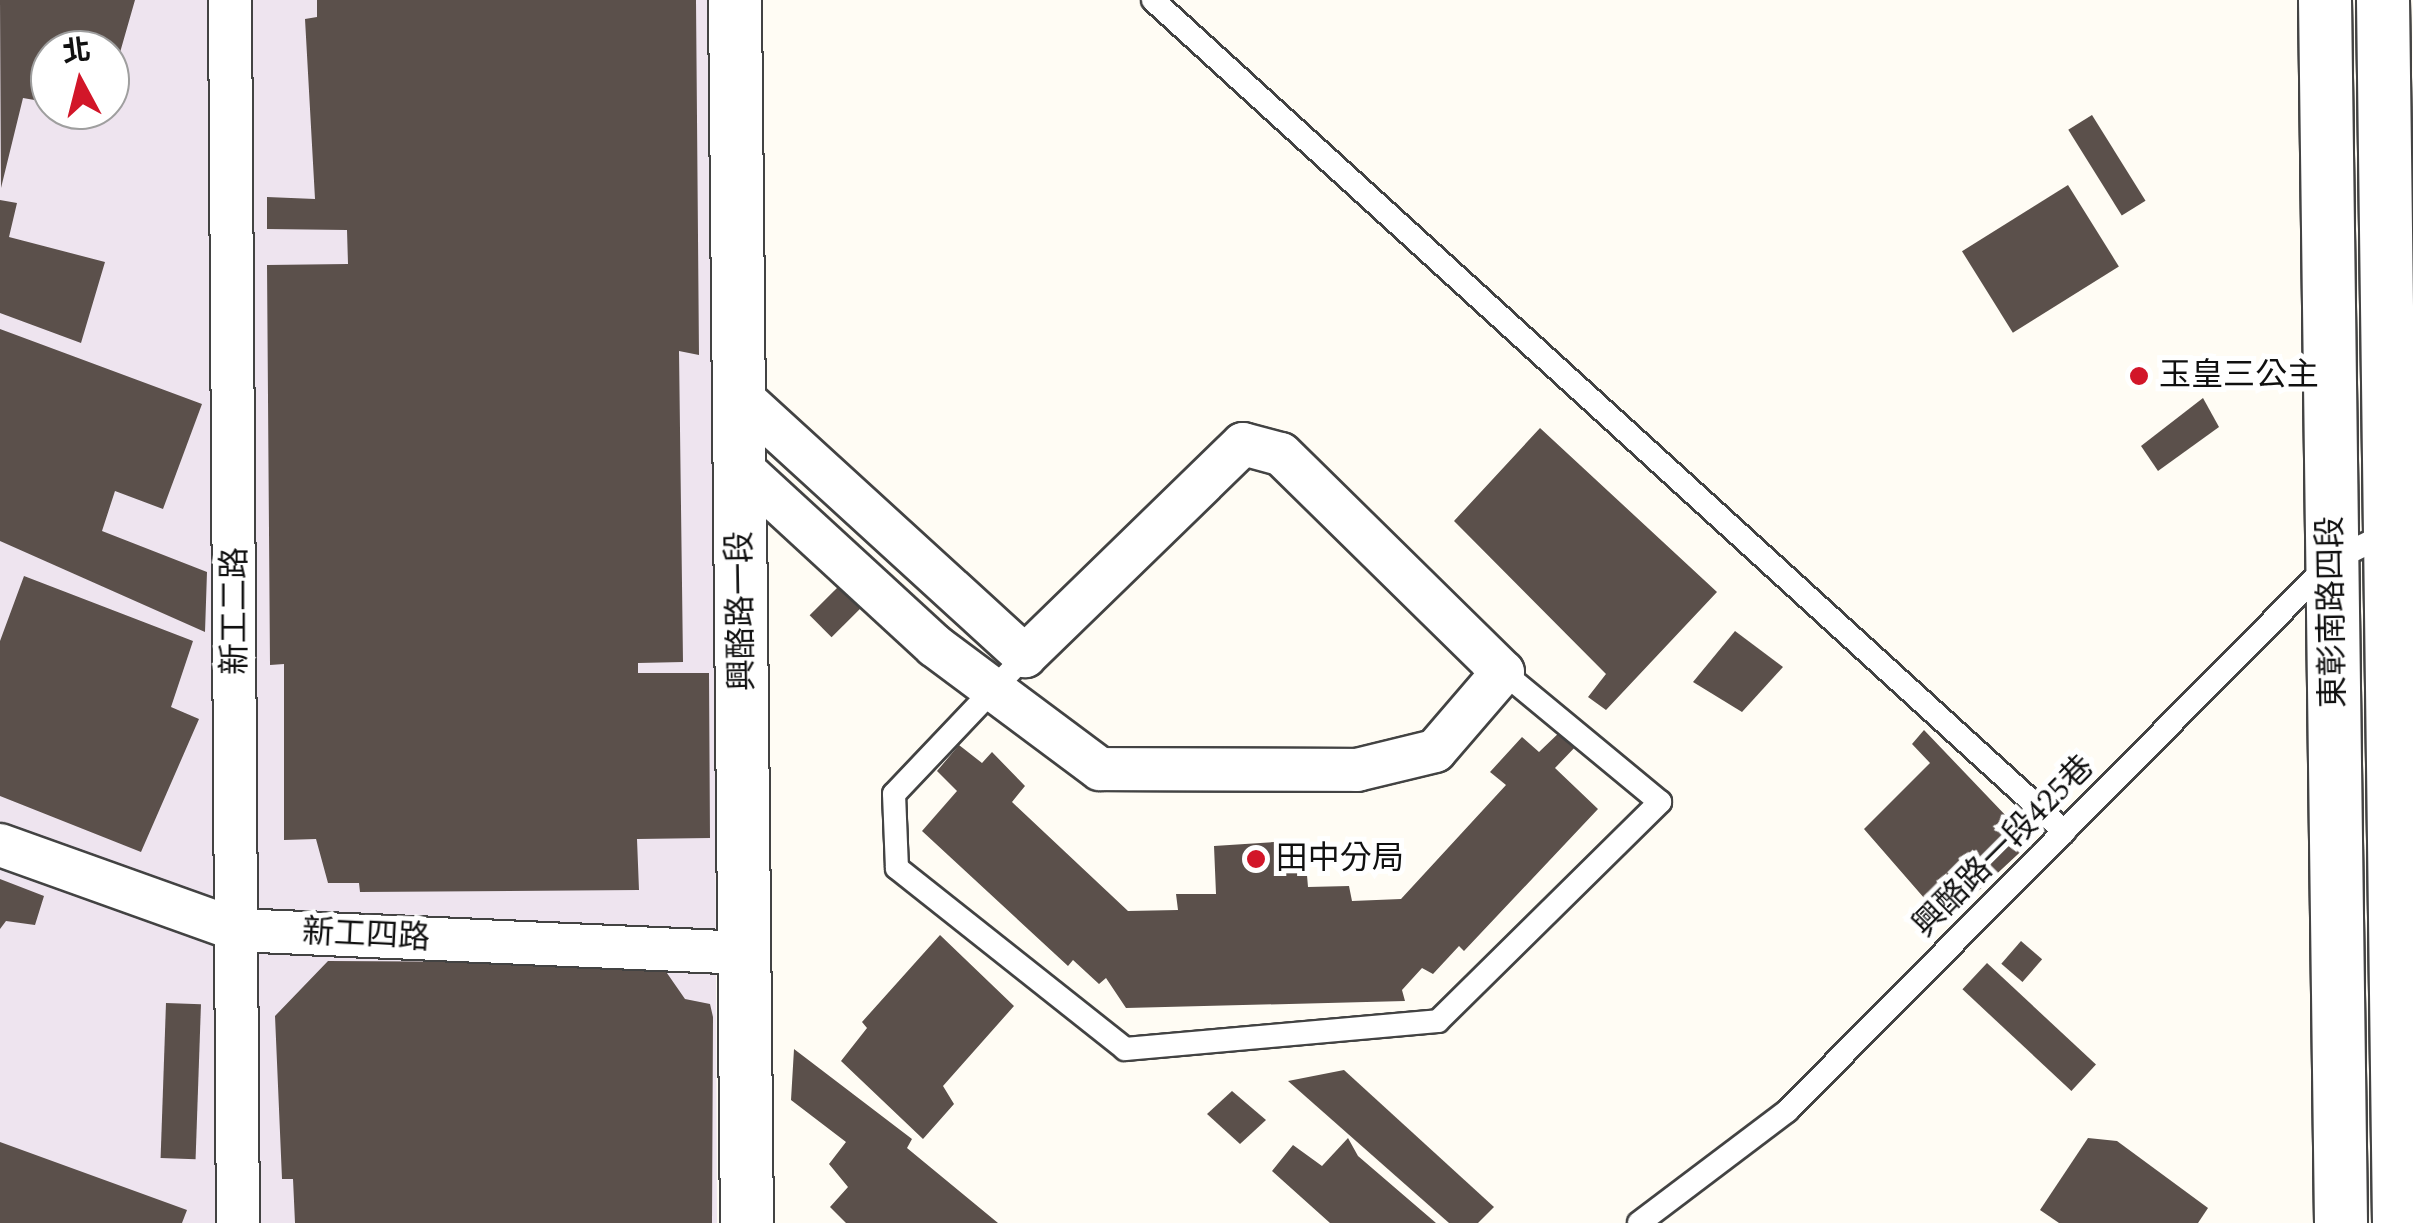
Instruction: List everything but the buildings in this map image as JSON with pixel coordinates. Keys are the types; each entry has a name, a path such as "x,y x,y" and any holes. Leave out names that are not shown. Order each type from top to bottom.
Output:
{"street":[{"name":"新工二路","path":"230,0 238,1223"},
{"name":"興酪路一段","path":"735,0 747,1223"},
{"name":"東彰南路四段","path":"2325,0 2341,1223"},
{"name":"東彰南路四段","path":"2384,0 2403,524 2406,1114 2400,1223"},
{"path":"740,396 1025,656 1243,444 1280,454 1503,672 1434,751 1357,770 1223,776 1100,770 991,686 740,467"},
{"name":"新工四路","path":"0,845 237,930 746,953"}],"lane":[{"path":"1153,0 2065,832"},
{"name":"興酪路一段425巷","path":"1639,1223 1787,1112 2332,561 2403,524"},
{"path":"1025,656 991,686 894,794 897,868 1125,1049 1438,1021 1660,802 1503,672"}],"shaded area":[{"path":"0,0 712,0 717,1223 0,1223"}],"place":[{"name":"玉皇三公主","path":"2139,376"},
{"name":"田中分局","path":"1256,859"}]}
